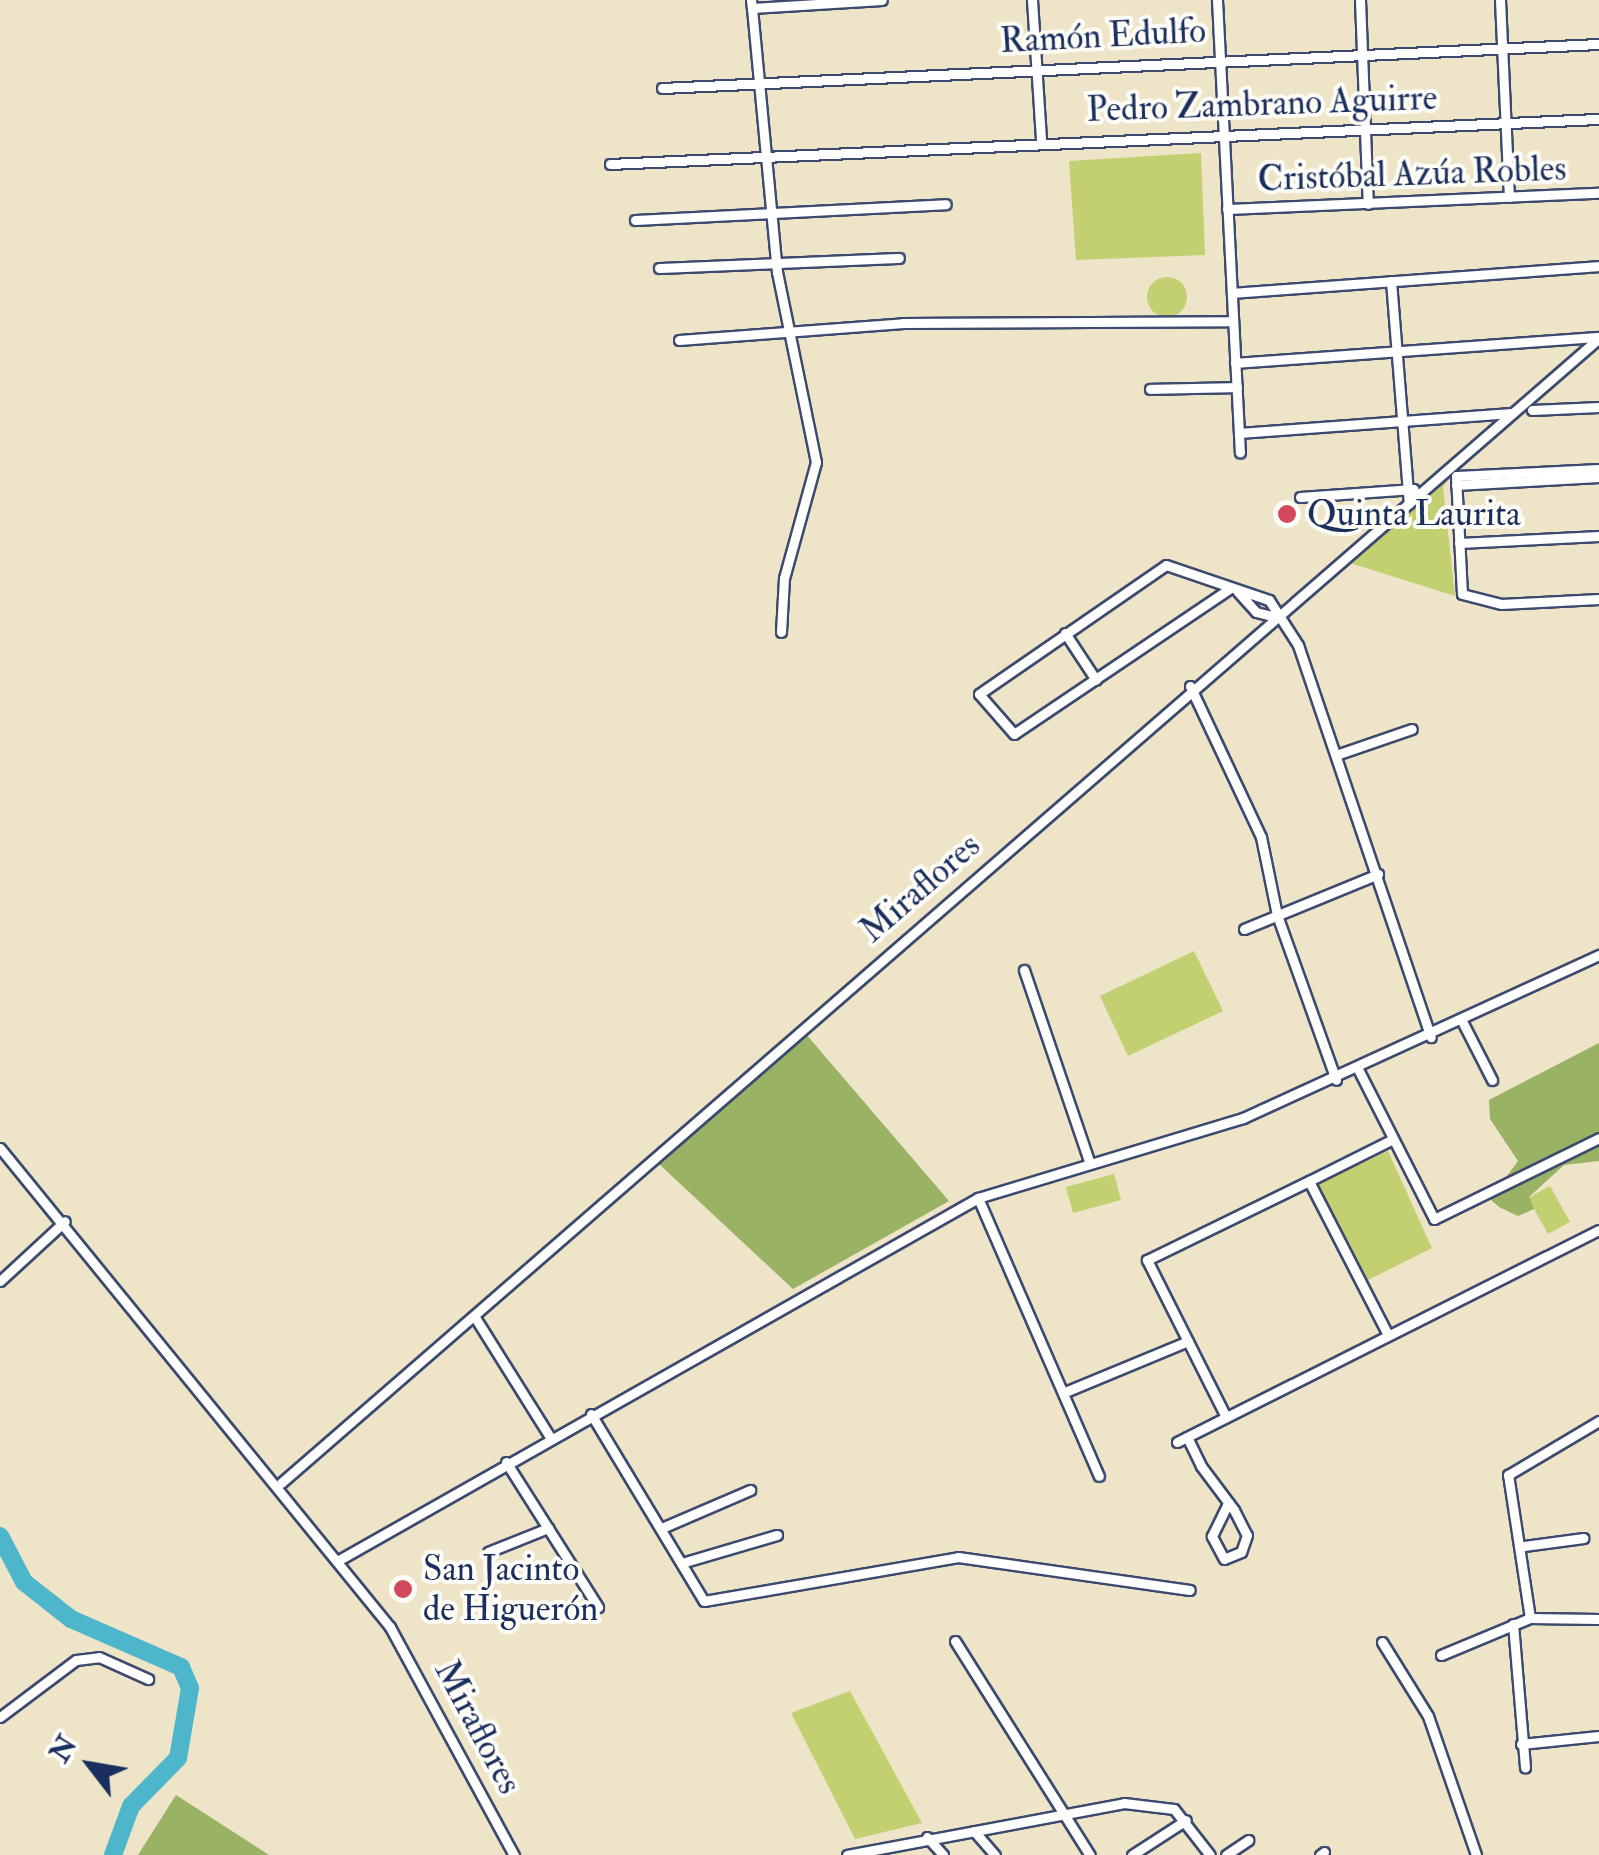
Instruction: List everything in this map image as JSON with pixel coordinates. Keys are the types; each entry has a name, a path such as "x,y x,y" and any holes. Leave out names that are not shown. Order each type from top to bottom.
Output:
{"street":[{"path":"781,632 784,578 816,462 788,334 768,211 752,4 882,0"},
{"path":"1032,0 1041,140"},
{"path":"1217,0 1240,452"},
{"path":"1360,0 1368,204"},
{"path":"1500,0 1509,197"},
{"name":"Ramón Edulfo","path":"662,88 1036,66 1599,44"},
{"name":"Pedro Zambrano Aguirre","path":"610,164 1224,131 1599,119"},
{"name":"Cristóbal Azúa Robles","path":"1227,209 1599,193"},
{"path":"634,220 946,204"},
{"path":"659,268 775,259 900,258"},
{"path":"1232,293 1599,266"},
{"path":"1391,281 1409,503"},
{"path":"679,340 903,323 1233,321"},
{"path":"1236,363 1599,338"},
{"name":"Miraflores","path":"281,1484 476,1319 1190,686 1276,617 1599,338"},
{"path":"1150,389 1236,386"},
{"path":"1532,410 1599,407"},
{"path":"1239,433 1514,413"},
{"path":"1599,468 1456,476 1462,594 1502,604 1599,599"},
{"path":"1456,485 1599,478"},
{"path":"1300,497 1426,487"},
{"path":"1459,543 1599,536"},
{"path":"1233,590 1096,680 1004,732 980,689 1166,565 1269,600 1276,617 1298,645 1430,1038"},
{"path":"1233,590 1256,612 1276,617"},
{"path":"1065,632 1096,680"},
{"path":"1190,686 1255,822 1277,915 1336,1080"},
{"path":"1336,755 1412,729"},
{"path":"1244,929 1378,874"},
{"path":"339,1560 550,1437 978,1198 1089,1162 1202,1133 1359,1071 1599,955"},
{"path":"1024,970 1089,1162"},
{"path":"1464,1023 1492,1080"},
{"path":"1359,1071 1434,1218 1599,1138"},
{"path":"1226,1417 1147,1260 1393,1139"},
{"name":"Miraflores","path":"0,1148 66,1221 281,1484 410,1657 514,1855"},
{"path":"1309,1181 1388,1335"},
{"path":"978,1198 1099,1476"},
{"path":"0,1281 66,1221"},
{"path":"1228,1502 1212,1536 1224,1559 1241,1552 1247,1535 1228,1502 1182,1439 1599,1230"},
{"path":"476,1319 550,1437"},
{"path":"1065,1392 1188,1341"},
{"path":"591,1414 664,1527 704,1601 958,1556 1190,1590"},
{"path":"1530,1618 1524,1546 1508,1475 1599,1421"},
{"path":"506,1462 598,1607"},
{"path":"664,1527 750,1490"},
{"path":"488,1552 548,1528"},
{"path":"685,1562 777,1534"},
{"path":"1524,1546 1583,1538"},
{"path":"1442,1654 1530,1618 1599,1618"},
{"path":"1512,1624 1525,1768"},
{"path":"955,1641 1056,1812 1090,1855"},
{"path":"1382,1642 1428,1716 1476,1855"},
{"path":"0,1718 76,1660 99,1657 148,1680"},
{"path":"1521,1744 1599,1736"},
{"path":"847,1855 1056,1812 1124,1803 1156,1804 1186,1820 1210,1855"},
{"path":"1132,1855 1186,1820"},
{"path":"974,1831 995,1855"},
{"path":"927,1837 942,1855"},
{"path":"1226,1855 1248,1840"}],"green space":[{"path":"1201,153 1205,255 1076,260 1069,161"},
{"path":"1167,277 1181,283 1187,297 1181,311 1167,317 1153,311 1147,297 1153,283"},
{"path":"1451,476 1443,487 1455,596 1350,563"},
{"path":"1194,951 1223,1011 1128,1056 1100,996"},
{"path":"805,1033 949,1201 793,1289 659,1164"},
{"path":"1599,1043 1599,1161 1564,1165 1529,1197 1534,1209 1518,1216 1499,1207 1490,1199 1518,1161 1490,1119 1489,1100"},
{"path":"1388,1151 1432,1248 1362,1283 1317,1185"},
{"path":"1114,1174 1121,1200 1073,1213 1066,1187"},
{"path":"1550,1186 1570,1222 1548,1234 1528,1198"},
{"path":"850,1691 922,1823 855,1839 791,1713"},
{"path":"176,1795 269,1855 138,1855"}],"waterway":[{"path":"0,1536 24,1582 71,1619 181,1667 190,1688 178,1758 131,1806 113,1855"}],"place":[{"name":"Quinta Laurita","path":"1287,514"},
{"name":"San Jacinto de Higuerón","path":"403,1589"}]}
